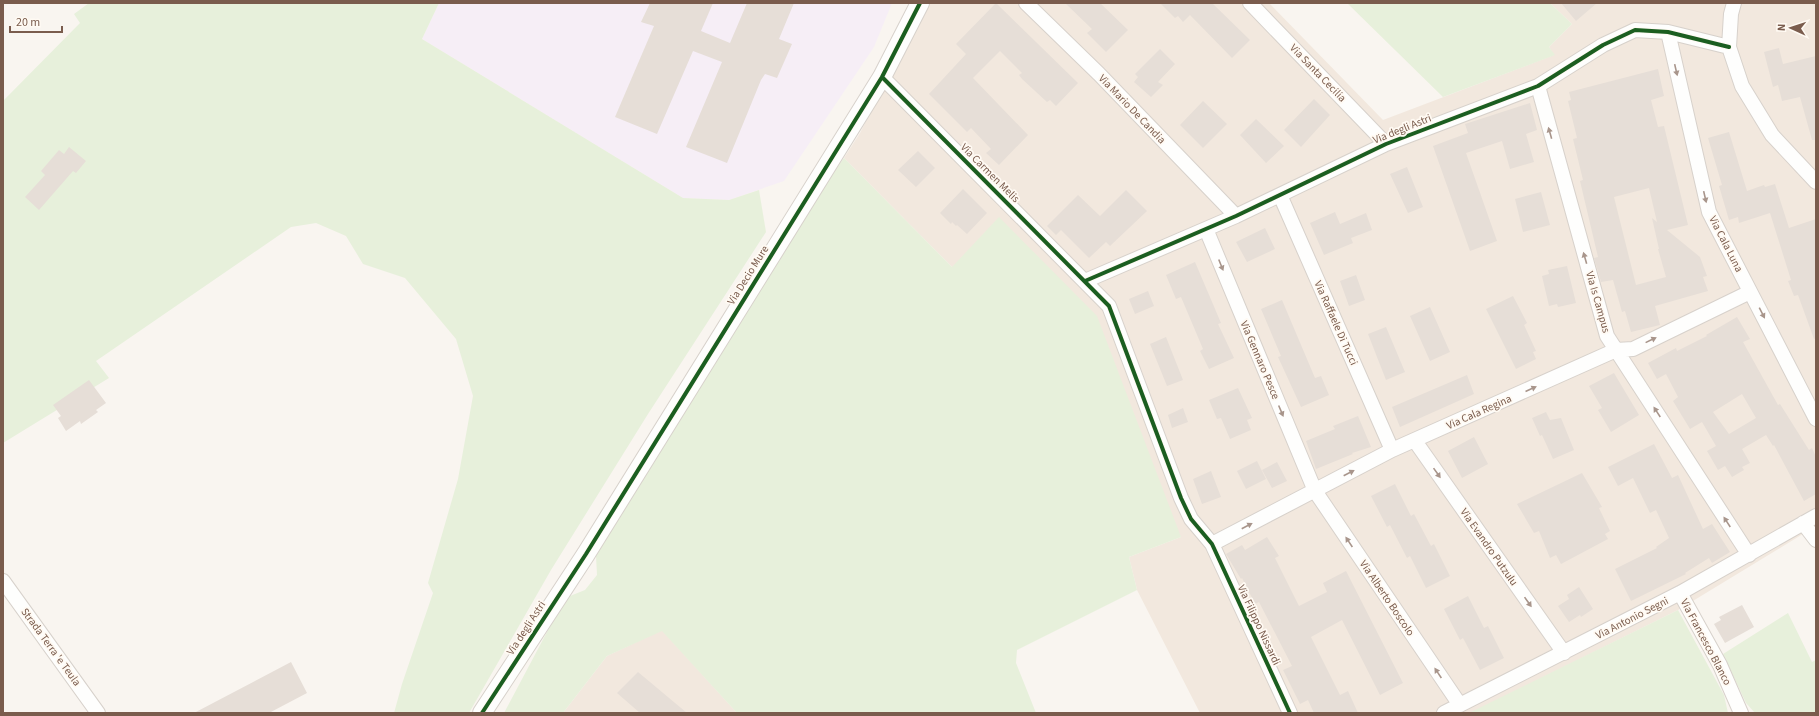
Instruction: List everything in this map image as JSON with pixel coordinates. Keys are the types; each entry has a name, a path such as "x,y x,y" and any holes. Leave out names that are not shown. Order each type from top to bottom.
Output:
{"street":[{"name":"Via Decio Mure","path":"586,554 882,77 920,3"},
{"name":"Via Mario De Candia","path":"1026,3 1098,74 1236,216"},
{"name":"Via Santa Cecilia","path":"1250,3 1386,144"},
{"path":"1734,3 1731,14 1729,47 1742,86 1772,135 1816,182"},
{"name":"Via degli Astri","path":"1085,280 1236,216 1386,144 1538,86 1603,45 1635,30 1668,32 1729,47"},
{"name":"Via Cala Luna","path":"1668,32 1709,212 1816,419"},
{"name":"Via Carmen Melis","path":"882,77 1085,280 1109,306 1191,519 1212,544"},
{"name":"Via Is Campus","path":"1538,86 1607,336 1748,555"},
{"name":"Via Raffaele Di Tucci","path":"1280,195 1392,450"},
{"name":"Via Gennaro Pesce","path":"1206,229 1315,491"},
{"name":"Via Cala Regina","path":"1212,544 1392,450 1616,350 1633,349 1750,292"},
{"name":"Via Evandro Putzulu","path":"1415,441 1564,653"},
{"name":"Via Alberto Boscolo","path":"1315,491 1460,705"},
{"name":"Via Antonio Segni","path":"1444,713 1680,593 1816,516"},
{"path":"1803,523 1816,540"},
{"name":"Via Filippo Nissardi","path":"1212,544 1290,713"},
{"name":"Via degli Astri","path":"482,713 586,554"},
{"name":"Strada Terra 'e Teula","path":"3,581 98,713"},
{"name":"Via Francesco Blanco","path":"1680,593 1720,665 1741,713"}],"shaded area":[{"path":"439,3 892,3 874,47 784,181 729,200 683,198 422,39"},
{"path":"925,3 1269,3 1383,120 1554,55 1549,47 1572,24 1550,3 1816,3 1816,526 1678,610 1471,713 1200,713 1137,590 1129,557 1181,537 952,267 844,158 860,133"},
{"path":"662,630 737,713 563,713 607,656"}],"green space":[{"path":"89,3 439,3 422,39 683,198 729,200 759,190 766,232 648,414 551,570 469,713 394,713 402,684 433,593 428,583 458,479 473,396 456,339 405,278 363,264 346,236 316,223 291,227 96,361 109,378 3,443 3,101 80,23 74,14"},
{"path":"1347,3 1550,3 1572,24 1549,47 1555,55 1443,97"},
{"path":"844,158 952,267 999,217 1097,316 1181,537 1129,557 1137,590 1017,650 1016,663 1036,713 737,713 662,631 607,656 563,713 504,713 565,598 585,590 597,575 596,556 643,477 822,188"},
{"path":"1678,610 1724,695 1728,713 1469,713"},
{"path":"1788,613 1812,662 1816,660 1816,713 1755,713 1746,703 1723,654"}],"building":[{"path":"650,3 713,3 701,31 730,43 747,3 794,3 779,39 792,44 777,78 765,74 761,80 727,163 686,147 722,62 693,51 657,134 615,117 654,26 641,22"},
{"path":"996,3 1078,83 1056,106 1050,100 1047,102 1022,79 1019,75 1022,73 1000,51 973,78 1028,135 999,165 986,153 991,149 971,128 967,132 929,94 966,54 956,44"},
{"path":"1065,3 1100,3 1128,30 1106,52 1087,33 1092,29"},
{"path":"1160,3 1212,3 1250,40 1232,58 1190,15 1183,22 1178,16 1175,18"},
{"path":"1561,3 1597,3 1576,21"},
{"path":"1779,48 1783,64 1816,56 1816,140 1812,140 1800,97 1782,101 1778,85 1773,87 1764,52"},
{"path":"1160,49 1175,64 1158,82 1163,85 1151,97 1134,82 1138,77 1135,74"},
{"path":"1658,69 1664,96 1651,100 1658,127 1664,126 1688,225 1667,230 1700,257 1707,276 1703,277 1708,291 1655,306 1660,325 1631,332 1625,311 1622,312 1613,280 1601,282 1594,258 1598,257 1580,181 1583,180 1573,139 1577,138 1568,101 1571,100 1569,92","holes":["1649,188 1657,222 1652,218 1658,249 1666,277 1636,285 1614,197"]},
{"path":"1314,99 1330,115 1301,147 1284,130"},
{"path":"1203,101 1227,124 1203,148 1180,125"},
{"path":"1530,103 1537,130 1526,134 1534,162 1510,169 1502,141 1466,153 1497,241 1470,251 1433,146 1468,133 1465,124"},
{"path":"1256,119 1284,146 1266,163 1240,135"},
{"path":"1729,132 1747,191 1764,185 1765,187 1775,184 1789,228 1816,219 1816,338 1814,339 1798,295 1794,296 1788,281 1791,280 1770,213 1739,223 1738,217 1729,220 1719,186 1722,185 1708,138"},
{"path":"69,147 86,161 76,173 73,171 39,210 25,197 45,175 41,171 59,150 64,154"},
{"path":"918,151 935,168 916,187 898,170"},
{"path":"1407,167 1423,207 1408,213 1390,174"},
{"path":"963,189 987,213 967,234 957,225 956,226 952,222 951,224 940,213"},
{"path":"1126,190 1147,211 1110,246 1106,242 1089,258 1061,230 1056,235 1047,226 1078,195 1100,216"},
{"path":"1541,192 1550,225 1523,232 1515,199"},
{"path":"1335,212 1340,224 1366,213 1372,230 1351,238 1353,243 1324,255 1310,223"},
{"path":"1265,228 1275,249 1247,262 1236,242"},
{"path":"1195,262 1221,323 1218,324 1234,358 1209,369 1200,351 1203,349 1181,297 1176,299 1166,275"},
{"path":"1567,266 1576,303 1558,307 1557,304 1549,306 1542,276 1549,274 1548,270"},
{"path":"1356,275 1365,300 1349,306 1340,281"},
{"path":"1148,291 1154,306 1135,314 1129,299"},
{"path":"1513,296 1527,323 1524,325 1536,351 1533,352 1536,359 1516,369 1486,309"},
{"path":"1282,300 1315,378 1321,376 1329,395 1301,407 1278,357 1281,356 1261,309"},
{"path":"1430,307 1450,352 1430,361 1410,316"},
{"path":"1737,317 1750,339 1743,342 1778,405 1780,404 1809,450 1812,448 1816,457 1816,494 1804,501 1774,445 1773,446 1766,435 1742,449 1750,463 1742,467 1744,470 1732,477 1725,466 1718,470 1707,451 1716,446 1702,422 1690,429 1673,401 1678,397 1666,374 1657,379 1648,363 1676,348 1677,351 1707,336 1706,335","holes":["1742,394 1756,418 1729,434 1713,412"]},
{"path":"1386,327 1405,372 1386,380 1368,334"},
{"path":"1166,337 1183,380 1167,386 1150,344"},
{"path":"1614,373 1639,415 1611,432 1598,410 1602,408 1589,386"},
{"path":"1467,375 1474,394 1400,427 1392,407"},
{"path":"89,380 106,403 96,410 98,412 81,424 80,421 66,431 58,418 61,416 53,405"},
{"path":"1238,388 1252,418 1247,420 1251,430 1230,439 1221,418 1217,419 1209,400"},
{"path":"1183,408 1188,422 1172,428 1168,415"},
{"path":"1546,412 1550,420 1561,418 1574,450 1553,459 1532,418"},
{"path":"1358,416 1371,447 1352,453 1353,454 1316,469 1306,441 1335,429 1333,426"},
{"path":"1474,437 1488,464 1462,478 1448,451"},
{"path":"1654,444 1672,478 1678,475 1703,529 1712,524 1730,552 1712,563 1709,558 1685,573 1686,574 1631,601 1615,569 1657,548 1656,547 1669,538 1656,510 1650,513 1633,478 1618,486 1608,467"},
{"path":"1257,461 1266,479 1246,489 1237,471"},
{"path":"1277,462 1287,481 1272,488 1262,470"},
{"path":"1211,471 1221,497 1202,504 1193,479"},
{"path":"1582,473 1602,507 1599,508 1610,531 1605,534 1608,539 1561,564 1556,555 1550,558 1539,531 1534,533 1517,504"},
{"path":"1395,484 1411,516 1414,514 1431,546 1434,544 1450,576 1426,588 1410,556 1407,558 1390,525 1387,527 1371,496"},
{"path":"1267,537 1279,556 1275,558 1299,606 1327,592 1323,583 1346,571 1403,683 1380,695 1342,620 1311,637 1340,695 1348,691 1358,713 1314,713 1308,700 1300,704 1283,670 1292,666 1259,602 1255,604 1242,578 1241,579 1226,554 1242,545 1245,550"},
{"path":"1579,587 1593,609 1581,617 1580,615 1569,622 1558,606 1569,599 1567,595"},
{"path":"1468,596 1484,628 1488,626 1504,658 1480,670 1463,638 1460,640 1444,609"},
{"path":"1742,605 1754,627 1725,643 1714,624 1721,620 1719,617"},
{"path":"291,662 307,693 269,713 194,713"},
{"path":"638,672 687,713 640,713 617,693"}],"cycle path":[{"path":"482,713 586,554 882,77 920,3"},
{"path":"1085,281 1236,216 1386,144 1538,86 1603,45 1635,30 1668,32 1729,47"},
{"path":"882,77 1109,306 1181,498 1191,519 1212,544 1290,713"}]}
